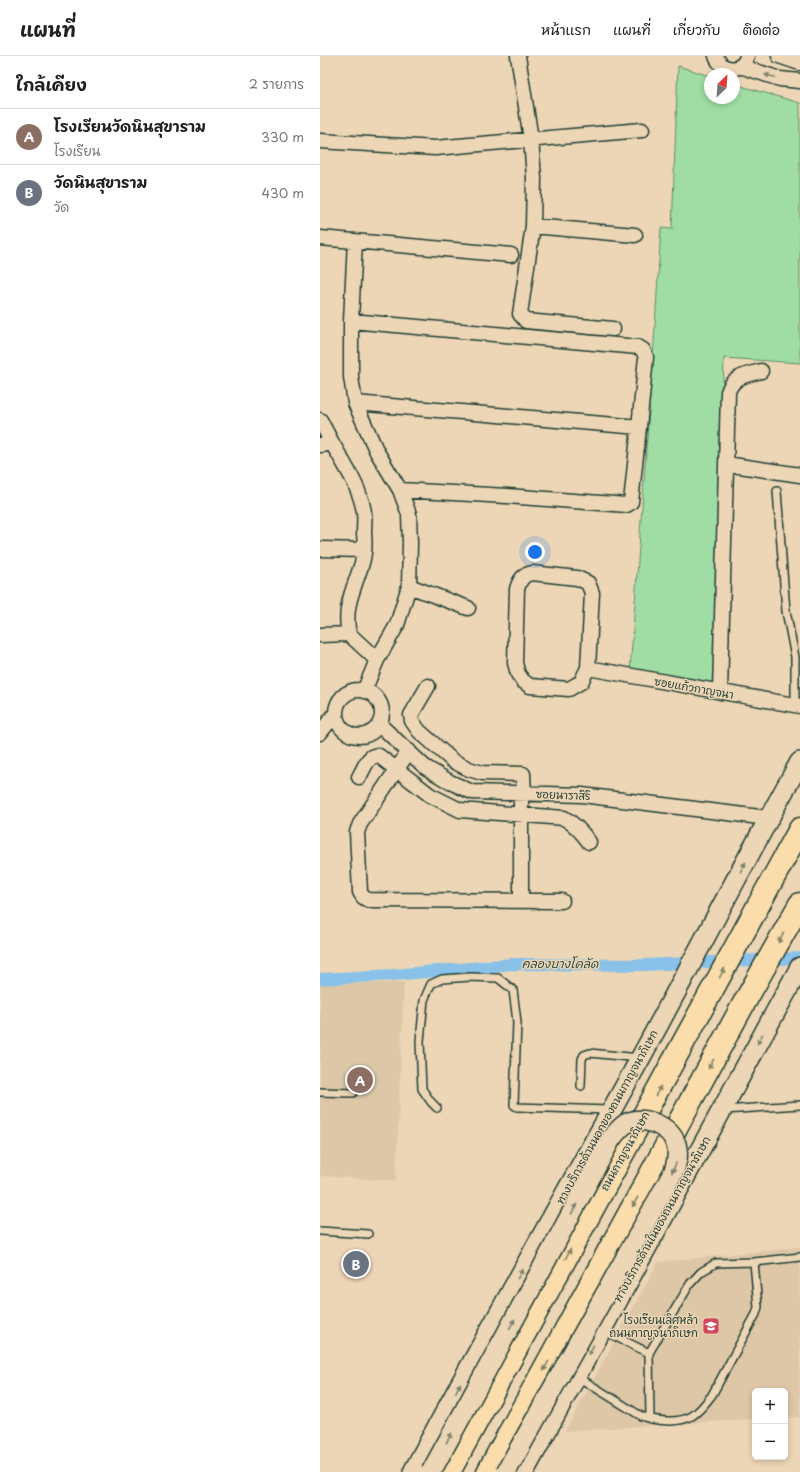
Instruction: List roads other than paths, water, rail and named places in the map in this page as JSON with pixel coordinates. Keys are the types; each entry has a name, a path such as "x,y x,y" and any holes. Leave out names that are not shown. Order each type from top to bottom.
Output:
{"highway":[{"name":"ถนนกาญจนาภิเษก","path":"449,1472 800,830"},
{"path":"488,1472 743,1005 800,904"}],"main road":[{"name":"ทางบริการด้านนอกของถนนกาญจนาภิเษก","path":"413,1472 468,1368 640,1058 768,818 800,762"},
{"name":"ทางบริการด้านในของถนนกาญจนาภิเษก","path":"524,1472 800,967"},
{"path":"431,1472 611,1139 619,1129 626,1124 644,1120 652,1122 661,1126 675,1143 677,1161 674,1171 506,1472"}],"street":[{"path":"518,56 531,139 534,178 533,226 520,311 521,317 526,321 613,329"},
{"path":"716,56 717,61 722,66 729,69 736,68 744,61 756,72 800,81"},
{"path":"779,56 800,63"},
{"path":"320,141 435,148 642,130"},
{"path":"533,226 635,235"},
{"path":"320,238 511,255"},
{"path":"355,241 351,321 351,377 355,403 377,452 400,490 409,514 410,544 409,586 397,625 377,660 364,691"},
{"path":"351,321 638,347 643,350 646,357 631,502 627,505 400,490"},
{"path":"720,692 728,392 734,381 739,378 761,372"},
{"path":"355,403 639,427"},
{"path":"320,420 326,444 352,480 360,497 364,512 364,550 362,562 346,611 346,623 349,634 377,660"},
{"path":"726,464 800,474"},
{"path":"320,549 364,550"},
{"path":"532,573 577,578 588,583 592,593 588,668 581,682 569,689 530,686 523,681 518,674 515,663 516,589 521,579 526,574 532,573"},
{"path":"409,586 468,608"},
{"path":"320,635 349,634"},
{"name":"ซอยแก้วกาญจนา","path":"588,668 798,706"},
{"path":"428,686 411,715 412,721 419,731 453,760 469,769 482,773 522,774 521,900"},
{"path":"352,691 364,691 374,695 379,701 382,709 380,725 367,735 360,736 345,732 340,727 336,713 340,699 345,694 352,691"},
{"path":"320,733 336,713"},
{"name":"ซอยนาราสิริ","path":"380,725 425,767 444,779 472,792 582,795 768,818"},
{"path":"409,751 364,815 357,832 360,892 363,897 368,900 562,901"},
{"path":"359,777 371,757 375,755 379,756 430,795 460,810 564,818 573,823 589,842"}],"lane":[{"path":"777,491 786,611 795,657 798,706"},
{"path":"437,1108 422,1089 420,1041 424,1000 431,984 442,979 470,977 498,978 513,990 517,1022 514,1105 517,1107 611,1110"},
{"path":"581,1086 582,1059 584,1054 590,1053 640,1058"},
{"path":"320,1092 353,1093"},
{"path":"722,1111 800,1105"},
{"path":"320,1231 368,1234"},
{"path":"650,1419 649,1353 690,1284 701,1272 716,1263 754,1262 800,1257"},
{"path":"576,1376 641,1416 650,1419 673,1420 692,1416 703,1407 712,1395 756,1314 758,1307 754,1262"},
{"path":"602,1330 649,1353"}],"waterway":[{"name":"คลองบางโคลัด","path":"320,979 393,975 513,964 643,965 800,958"}],"place":[{"name":"โรงเรียนวัดนินสุขาราม","path":"360,1080"},
{"name":"วัดนินสุขาราม","path":"356,1264"},
{"name":"โรงเรียนเลิศหล้า ถนนกาญจนาภิเษก","path":"711,1326"}]}
